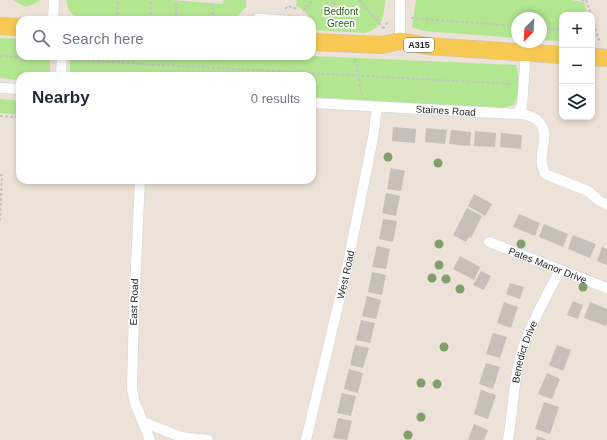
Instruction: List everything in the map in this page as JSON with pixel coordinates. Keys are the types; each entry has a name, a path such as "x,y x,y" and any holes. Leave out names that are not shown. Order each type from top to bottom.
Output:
{"main road":[{"path":"0,26 16,27"},
{"name":"A315","path":"316,42 382,44 400,41 427,46 559,54"}],"street":[{"path":"53,16 54,0"},
{"path":"400,0 400,41"},
{"path":"517,114 522,106 526,52"},
{"path":"61,60 61,72"},
{"path":"0,88 16,89"},
{"name":"Staines Road","path":"316,103 526,114 535,118 543,125 545,134 542,164 546,174 588,191 598,200 607,205"},
{"name":"West Road","path":"306,440 346,272 373,138 377,107"},
{"name":"East Road","path":"140,184 132,389 135,403 150,440"},
{"name":"Pates Manor Drive","path":"489,242 607,288"},
{"name":"Benedict Drive","path":"508,440 513,392 521,355 530,329 560,270"},
{"path":"143,422 180,438 208,440"}],"path":[{"path":"117,16 118,0"},
{"path":"303,11 313,0"},
{"path":"333,31 334,0"},
{"path":"359,0 384,29"},
{"path":"581,0 586,0 590,12"},
{"path":"150,16 151,2"},
{"path":"176,3 176,16"},
{"path":"212,16 213,4"},
{"path":"410,18 511,26"},
{"path":"547,29 559,30"},
{"path":"595,29 600,54"},
{"path":"0,56 16,57"},
{"path":"355,58 364,106"},
{"path":"94,60 292,72"},
{"path":"316,73 524,84"},
{"path":"0,116 16,117"},
{"path":"0,174 2,175 0,221"}],"green space":[{"path":"13,0 41,0 26,7"},
{"path":"66,0 171,0 223,4 224,0 246,0 246,7 237,16 76,16 69,10"},
{"name":"Bedfont Green","path":"297,0 385,0 383,16 379,25 371,31 365,33 316,30 316,16 308,16 304,10 296,6"},
{"path":"416,0 571,0 584,2 587,12 559,12 559,41 547,40 547,12 511,12 511,38 424,31 412,27"},
{"path":"0,38 16,39 16,60 50,60 50,72 16,72 16,80 0,78"},
{"path":"316,56 516,65 519,85 514,105 499,109 316,97 316,72 70,72 70,60 316,60"},
{"path":"0,99 16,101 16,115 0,113"}],"building":[{"path":"393,127 416,129 415,143 392,141"},
{"path":"426,128 447,130 445,144 425,142"},
{"path":"451,130 471,132 470,146 449,144"},
{"path":"475,131 496,133 495,147 474,146"},
{"path":"501,133 522,135 521,149 500,147"},
{"path":"391,168 405,171 401,191 387,189"},
{"path":"386,193 400,196 396,216 382,213"},
{"path":"474,194 492,204 485,216 468,206"},
{"path":"467,208 482,216 471,238 469,237 466,242 453,235"},
{"path":"519,214 540,223 535,236 513,227"},
{"path":"383,219 397,221 393,242 379,239"},
{"path":"544,224 568,234 563,247 539,237"},
{"path":"573,235 596,244 590,258 568,249"},
{"path":"377,246 390,249 386,269 372,267"},
{"path":"602,247 607,249 607,265 597,261"},
{"path":"460,256 480,267 474,280 453,269"},
{"path":"481,271 491,276 484,290 473,285"},
{"path":"372,272 386,275 382,295 368,292"},
{"path":"510,283 524,287 520,299 506,294"},
{"path":"367,296 381,300 376,319 362,316"},
{"path":"573,301 583,305 578,319 567,315"},
{"path":"504,302 518,307 511,328 497,323"},
{"path":"590,302 607,309 606,326 584,318"},
{"path":"361,320 375,323 370,343 356,340"},
{"path":"493,333 507,337 500,358 486,354"},
{"path":"355,345 369,348 363,368 350,365"},
{"path":"557,345 571,350 563,371 549,365"},
{"path":"486,363 500,367 493,389 479,384"},
{"path":"349,369 363,373 358,393 344,389"},
{"path":"547,373 560,379 552,399 538,394"},
{"path":"481,390 496,395 488,419 474,414"},
{"path":"342,393 356,396 351,416 337,413"},
{"path":"544,402 559,407 550,434 535,429"},
{"path":"338,418 352,421 347,440 333,438"},
{"path":"474,424 488,430 484,440 468,440"},
{"path":"537,436 547,440 536,440"}]}
